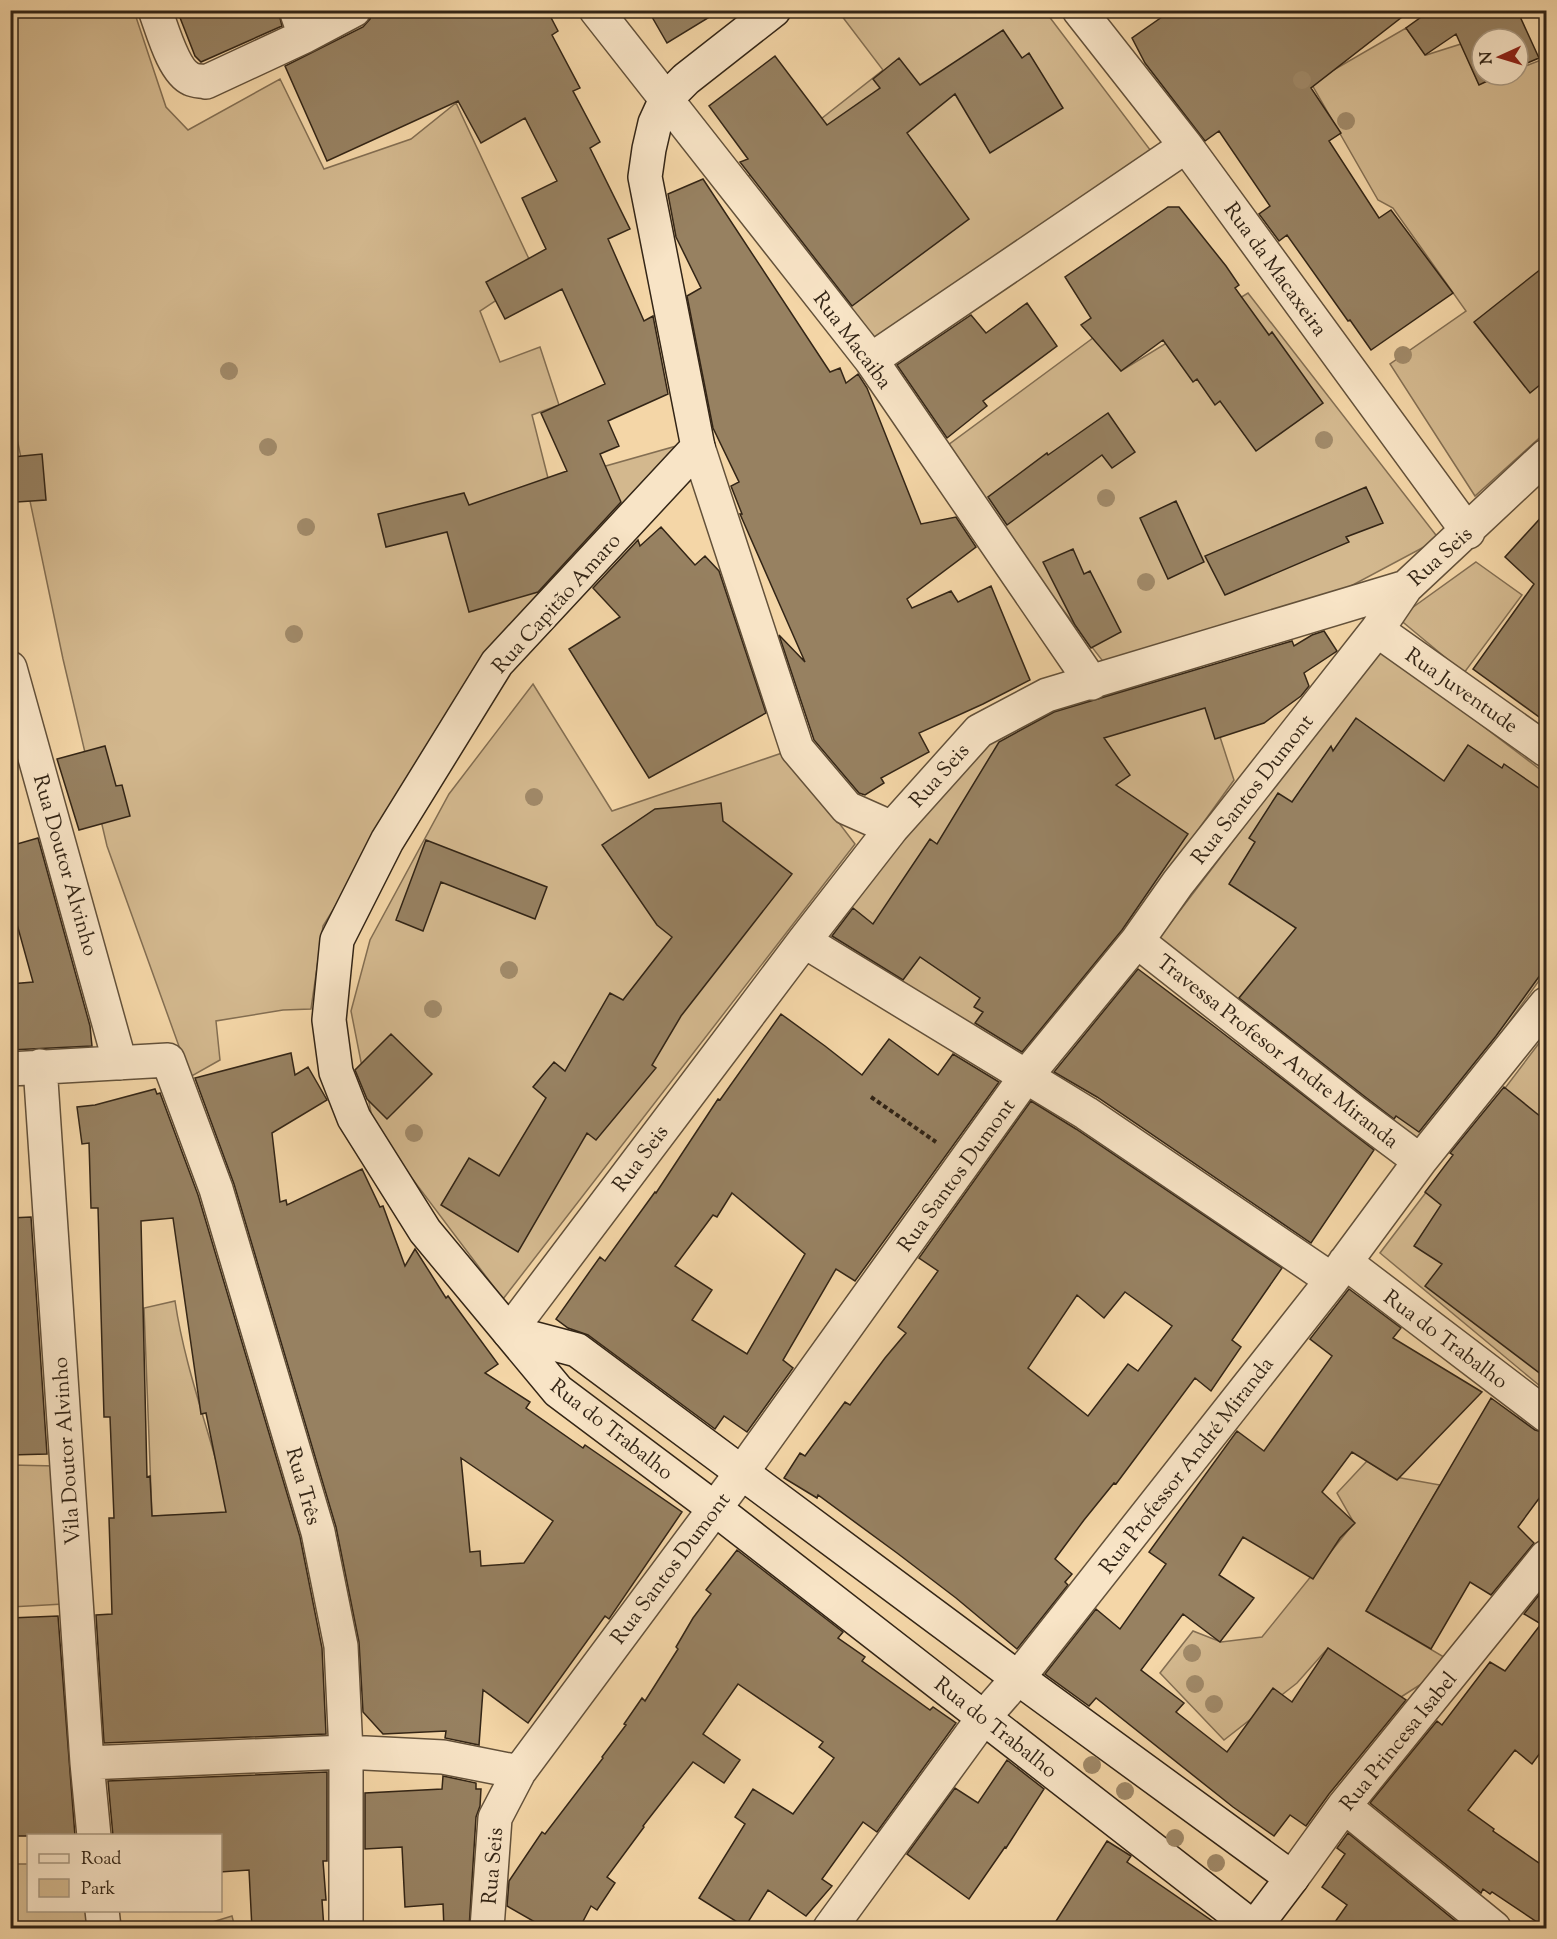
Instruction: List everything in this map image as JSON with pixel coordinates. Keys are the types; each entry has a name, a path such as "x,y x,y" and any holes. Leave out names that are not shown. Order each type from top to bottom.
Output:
{"street":[{"path":"155,10 182,72 191,79 206,82 301,23 354,10"},
{"name":"Rua Macaiba","path":"596,10 870,360 1092,683"},
{"path":"774,10 686,78 666,99 655,123 645,177 698,447 797,748 848,808 892,828"},
{"name":"Rua da Macaxeira","path":"1079,10 1186,146 1468,532"},
{"path":"870,360 1186,146"},
{"name":"Rua Capitão Amaro","path":"509,1332 425,1231 354,1118 336,1072 329,1020 337,940 387,841 498,663 698,447"},
{"name":"Rua Seis","path":"509,1332 892,828 979,731 1047,695 1406,587 1468,532 1546,456"},
{"name":"Rua Santos Dumont","path":"519,1772 742,1472 1028,1075 1137,941 1178,883 1377,630 1406,587"},
{"name":"Rua Juventude","path":"1377,630 1546,750"},
{"name":"Rua Doutor Alvinho","path":"10,668 120,1063"},
{"name":"Rua do Trabalho","path":"804,941 1028,1075 1339,1271 1546,1415"},
{"name":"Travessa Profesor Andre Miranda","path":"1137,941 1420,1161"},
{"name":"Rua Professor André Miranda","path":"830,1929 984,1717 1018,1678 1339,1271 1420,1161 1546,1004"},
{"name":"Rua Três","path":"120,1063 168,1060 216,1189 318,1532 341,1646 346,1752 346,1929"},
{"path":"26,1068 120,1063"},
{"name":"Vila Doutor Alvinho","path":"26,1068 94,1834"},
{"name":"Rua do Trabalho","path":"509,1332 577,1350 1018,1678 1292,1878"},
{"name":"Rua do Trabalho","path":"509,1332 558,1391 714,1508 1254,1929"},
{"name":"Rua Princesa Isabel","path":"1254,1929 1344,1806 1546,1557"},
{"path":"87,1763 346,1752 443,1757 519,1772"},
{"name":"Rua Seis","path":"487,1929 495,1818 519,1772"},
{"path":"1344,1806 1494,1929"},
{"path":"102,1912 104,1929"}],"path":[{"path":"871,1097 966,1163"}],"green space":[{"path":"10,11 134,11 166,107 188,130 280,79 324,169 411,139 456,103 536,274 480,311 500,362 540,347 559,405 532,415 549,482 680,445 457,710 323,926 311,1009 283,1010 216,1021 220,1060 190,1077 107,846 63,659 11,410"},
{"path":"838,11 1045,11 1154,155 872,348 746,178 883,70"},
{"path":"1406,28 1426,55 1461,44 1470,64 1470,87 1530,87 1530,64 1546,58 1546,432 1475,496 1390,364 1466,311 1393,208 1378,200 1311,83"},
{"path":"1248,293 1439,539 1334,595 1105,664 940,451 1093,338 1121,371"},
{"path":"1476,562 1522,595 1464,673 1398,618"},
{"path":"1380,648 1546,774 1546,971 1418,1148 1159,938"},
{"path":"1197,666 1234,780 1031,1062 815,942 999,731"},
{"path":"533,684 612,811 785,752 855,844 503,1299 374,1128 351,1011 370,940 449,794"},
{"path":"1546,1034 1546,1391 1380,1253"},
{"path":"175,1301 187,1360 232,1524 181,1515 152,1516 144,1308"},
{"path":"1367,1461 1390,1476 1440,1485 1366,1611 1454,1663 1401,1697 1328,1648 1297,1683 1224,1740 1160,1673 1193,1631 1221,1642 1262,1637 1354,1523 1337,1493"},
{"path":"11,1465 56,1466 63,1604 11,1607"},
{"path":"10,1864 27,1864 27,1912 90,1912 90,1928 11,1928"},
{"path":"232,1916 235,1928 193,1928"}],"building":[{"path":"177,10 278,10 282,26 201,62 195,56"},
{"path":"373,10 547,10 558,31 552,35 580,88 573,91 600,142 590,148 630,229 608,239 644,321 653,316 668,394 608,421 619,446 600,454 621,502 538,592 469,612 447,532 386,547 378,514 464,493 469,505 567,471 541,413 605,384 562,289 505,319 486,282 546,249 522,198 557,181 525,118 481,143 458,101 327,161 285,66 363,27 370,19"},
{"path":"648,10 721,10 667,43"},
{"path":"1172,10 1411,10 1311,88 1341,133 1329,141 1379,218 1391,210 1453,293 1371,350 1287,235 1279,241 1259,214 1270,206 1219,131 1205,141 1145,63 1132,38"},
{"path":"1431,10 1517,10 1525,27 1470,27 1470,65 1456,34 1425,55 1406,28"},
{"path":"1003,30 1022,58 1029,53 1063,108 990,153 955,94 907,133 969,219 852,306 740,162 748,159 709,106 775,56 827,125 880,88 873,79 899,58 920,85"},
{"path":"1530,38 1539,58 1530,62"},
{"path":"703,179 830,372 840,368 846,383 858,374 867,388 921,524 956,517 976,547 907,599 912,608 951,591 958,602 991,586 1030,680 919,733 929,752 881,778 884,783 865,795 859,793 814,740 779,635 805,662 740,514 742,514 731,486 739,482 713,428 687,296 701,288 676,237 668,194"},
{"path":"1168,207 1179,207 1226,266 1239,285 1235,288 1269,335 1272,332 1323,403 1256,451 1220,401 1215,405 1197,379 1193,382 1163,340 1121,371 1081,325 1091,318 1065,277"},
{"path":"1546,265 1546,380 1530,393 1474,322"},
{"path":"1027,303 1057,346 983,401 987,406 947,438 897,365 971,315 986,333"},
{"path":"1108,413 1135,452 1112,468 1102,455 1007,525 988,497 1047,453 1048,455"},
{"path":"42,454 46,500 17,502 13,457"},
{"path":"1366,487 1383,523 1346,537 1349,542 1225,595 1205,556"},
{"path":"1176,501 1204,562 1168,579 1140,518"},
{"path":"1546,512 1546,722 1473,669 1534,584 1505,557"},
{"path":"661,527 695,565 705,556 719,571 766,713 649,778 569,649 620,617 593,588 638,540 640,546"},
{"path":"1073,549 1084,574 1090,571 1121,632 1091,648 1075,625 1043,562"},
{"path":"1324,631 1337,651 1304,673 1309,686 1301,696 1264,723 1215,739 1205,708 1104,738 1130,775 1116,785 1188,834 1122,930 1022,1052 975,1023 983,1012 974,1007 980,998 920,957 903,980 832,936 853,908 873,924 930,839 937,844 999,742 1054,712 1292,641 1294,646"},
{"path":"1356,718 1444,781 1468,745 1502,768 1504,764 1546,793 1546,967 1496,1036 1419,1132 1396,1116 1394,1119 1239,998 1296,928 1229,884 1255,842 1249,838 1278,793 1292,802 1331,746 1333,751"},
{"path":"105,746 116,786 122,785 130,816 79,830 57,759"},
{"path":"721,803 723,821 792,874 681,1016 652,1065 656,1068 596,1140 587,1133 518,1252 441,1205 469,1158 499,1176 546,1098 533,1087 554,1062 565,1071 610,993 623,1000 672,937 657,925 602,845 655,809"},
{"path":"38,838 90,1026 92,1046 10,1050 10,984 33,982 10,899 10,846"},
{"path":"426,840 547,887 535,919 441,882 423,931 396,920"},
{"path":"1138,969 1374,1150 1311,1243 1097,1097 1054,1072"},
{"path":"781,1014 862,1075 889,1039 938,1075 953,1054 999,1082 855,1281 836,1269 783,1360 793,1368 747,1432 724,1416 715,1429 588,1335 568,1328 556,1319 600,1257 605,1261 656,1193 718,1099 720,1100","holes":["732,1193 805,1254 747,1354 692,1320 712,1290 675,1266 713,1215 717,1217"]},
{"path":"391,1034 432,1074 387,1119 367,1099 355,1070"},
{"path":"291,1053 295,1075 308,1067 327,1100 272,1133 280,1202 286,1200 287,1205 362,1169 380,1207 383,1206 405,1266 415,1249 446,1298 448,1296 498,1364 485,1373 530,1402 526,1408 583,1448 585,1445 682,1512 609,1619 605,1616 528,1723 483,1690 479,1745 445,1738 446,1731 383,1734 363,1712 359,1642 336,1527 234,1184 195,1078","holes":["461,1458 553,1521 524,1563 481,1566 480,1551 470,1552"]},
{"path":"1504,1087 1546,1121 1546,1378 1425,1286 1442,1264 1414,1246 1441,1205 1425,1192 1453,1155 1450,1153"},
{"path":"155,1089 157,1094 160,1093 198,1195 300,1537 322,1648 326,1734 104,1743 96,1615 112,1614 109,1518 114,1518 110,1417 104,1417 98,1208 91,1208 89,1143 82,1144 77,1107 95,1105","holes":["173,1218 201,1414 206,1413 226,1512 152,1516 150,1476 147,1477 141,1221"]},
{"path":"1031,1101 1282,1268 1232,1340 1241,1347 1211,1391 1195,1378 1116,1484 1114,1483 1055,1559 1072,1574 1065,1582 1068,1585 1017,1649 956,1598 818,1495 817,1498 784,1478 800,1453 805,1456 845,1402 850,1405 906,1333 898,1327 938,1271 919,1258","holes":["1125,1292 1172,1326 1138,1371 1128,1364 1088,1416 1028,1368 1077,1295 1104,1318"]},
{"path":"31,1217 47,1454 10,1455 10,1218"},
{"path":"1349,1289 1401,1328 1393,1338 1482,1392 1397,1480 1352,1452 1322,1492 1355,1523 1340,1538 1313,1579 1243,1537 1219,1575 1254,1598 1220,1642 1183,1614 1141,1670 1184,1703 1176,1712 1227,1752 1273,1688 1292,1702 1328,1648 1406,1700 1329,1794 1306,1826 1290,1815 1274,1836 1233,1807 1096,1698 1089,1706 1045,1674 1096,1609 1120,1629 1166,1564 1149,1552 1237,1431 1264,1451 1332,1356 1310,1339"},
{"path":"1491,1398 1535,1430 1546,1433 1546,1489 1518,1527 1534,1543 1491,1595 1470,1582 1431,1649 1366,1611"},
{"path":"737,1550 843,1632 838,1638 865,1657 862,1661 930,1710 933,1707 956,1723 877,1832 863,1822 822,1879 832,1886 806,1916 768,1890 745,1927 699,1898 745,1824 735,1817 753,1789 793,1814 834,1758 819,1747 823,1742 738,1684 703,1734 740,1760 724,1783 693,1762 607,1877 615,1883 597,1910 591,1906 579,1929 547,1929 507,1906 509,1881 542,1832 545,1834 603,1758 642,1698 645,1701 678,1649 676,1647 693,1618 711,1594 706,1590"},
{"path":"1546,1586 1546,1745 1532,1764 1515,1750 1468,1810 1494,1829 1493,1831 1546,1868 1546,1928 1492,1892 1490,1894 1483,1889 1481,1893 1370,1803 1437,1721 1442,1725 1490,1662 1505,1671 1541,1624 1524,1614"},
{"path":"58,1616 75,1834 10,1836 10,1618"},
{"path":"1007,1760 1044,1789 1006,1848 969,1899 907,1854 955,1788 978,1803"},
{"path":"327,1772 327,1861 323,1861 326,1900 322,1900 324,1929 252,1929 249,1870 222,1872 222,1834 113,1834 108,1781"},
{"path":"443,1776 476,1783 476,1789 481,1789 480,1806 476,1817 469,1929 444,1929 443,1904 405,1907 402,1847 365,1849 365,1793 442,1789"},
{"path":"1348,1833 1459,1924 1456,1929 1330,1929 1347,1905 1322,1887 1345,1854 1337,1848"},
{"path":"1107,1841 1131,1856 1127,1862 1224,1929 1051,1929"}]}
